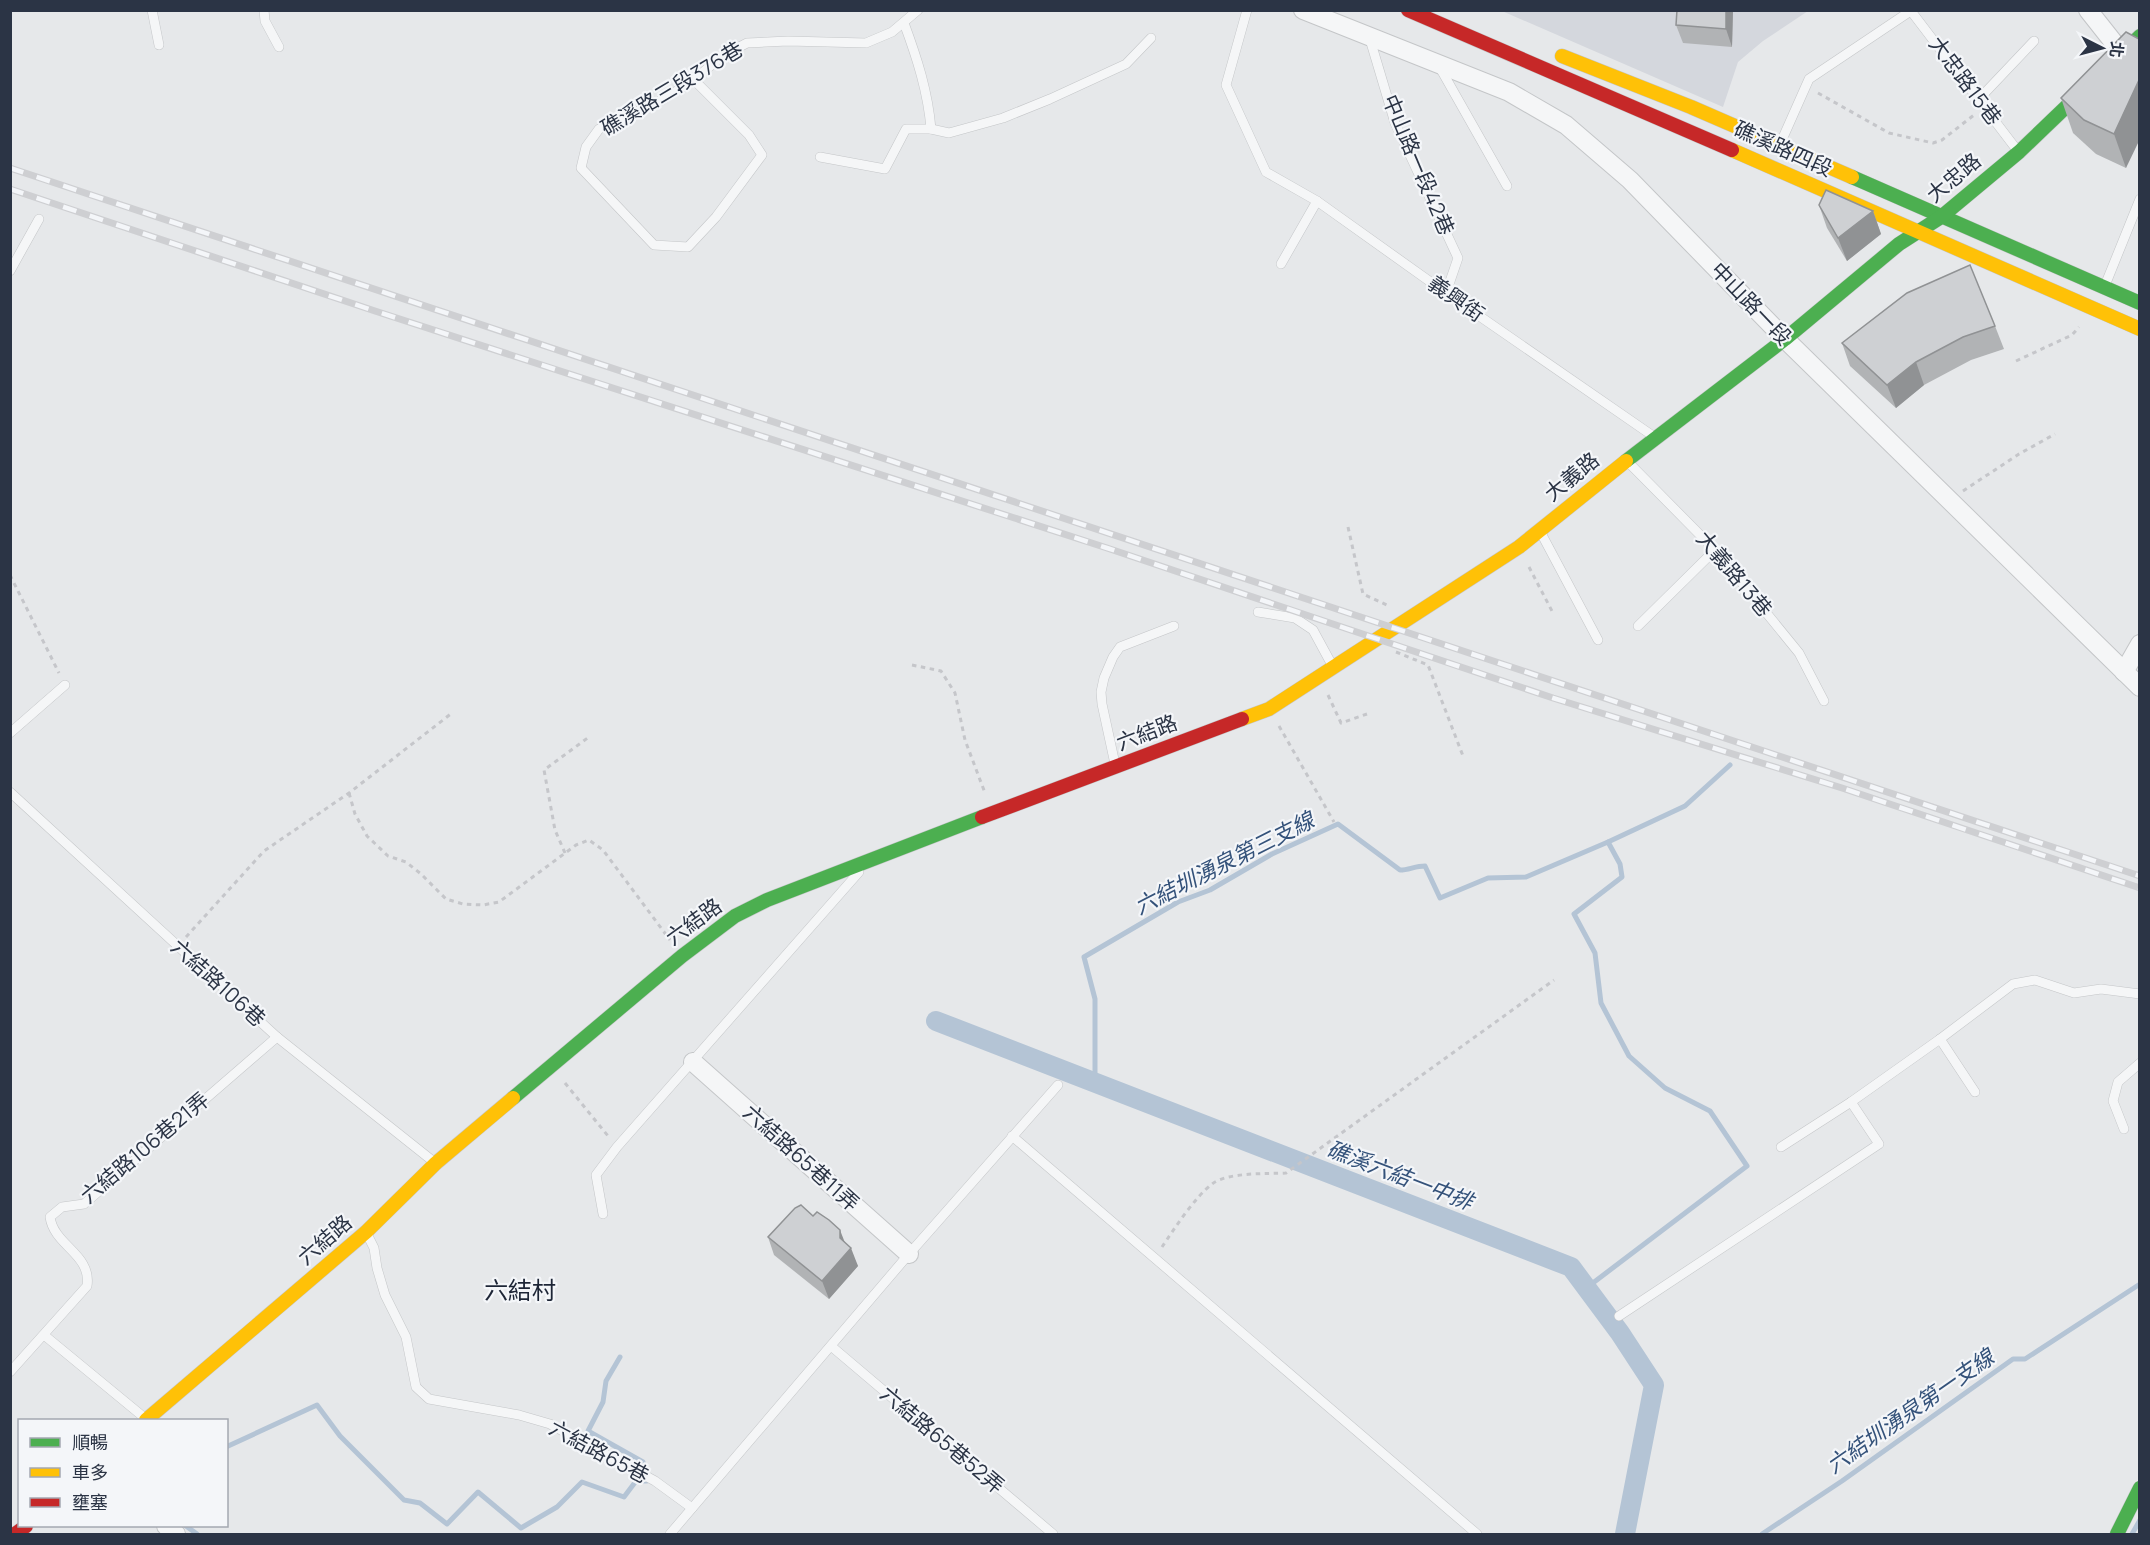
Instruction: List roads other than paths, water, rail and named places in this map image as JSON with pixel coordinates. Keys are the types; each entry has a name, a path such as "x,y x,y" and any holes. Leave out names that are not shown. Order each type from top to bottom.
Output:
{"street":[{"name":"中山路一段","path":"1303,10 1509,92 1566,125 1630,180 1785,339 2139,687"},
{"name":"礁溪路四段","path":"1408,10 1770,166 2139,329"},
{"path":"2088,10 2122,53"},
{"name":"大忠路","path":"1785,339 1899,244 1941,217 2019,152 2139,36"},
{"name":"礁溪路四段","path":"1545,49 1691,107 2139,303"},
{"name":"大義路","path":"1375,640 1519,547 1626,461 1785,339"},
{"name":"六結路","path":"148,1419 366,1233 435,1163 682,956 735,916 767,900 871,859 1269,709 1375,640"},
{"path":"2124,672 2139,644"},
{"name":"六結路65巷11弄","path":"693,1062 909,1254"},
{"path":"2117,1534 2139,1488"}],"lane":[{"path":"152,10 159,45"},
{"path":"264,10 265,21 279,47"},
{"name":"礁溪路三段376巷","path":"694,80 749,135 762,155 716,217 688,247 654,245 581,168 586,147 599,129 662,100 694,80 722,56 747,43 789,41 866,43 892,32 918,10"},
{"name":"義興街","path":"1247,10 1226,84 1266,172 1317,201 1656,438"},
{"path":"1770,166 1809,79 1911,11"},
{"name":"大忠路15巷","path":"1911,11 2019,152"},
{"path":"904,23 920,65 931,129"},
{"name":"中山路一段42巷","path":"1369,36 1395,123 1458,258 1446,293"},
{"path":"820,157 885,169 906,129 931,129 949,133 1004,118 1126,64 1150,38"},
{"path":"1981,103 2034,41"},
{"path":"1438,64 1507,186"},
{"path":"2104,287 2139,199"},
{"path":"1281,264 1317,201"},
{"path":"10,271 39,219"},
{"name":"大義路13巷","path":"1626,461 1715,550 1799,653 1824,701"},
{"path":"1539,531 1598,640"},
{"path":"1638,626 1715,550"},
{"path":"1258,612 1295,618 1313,630 1334,667"},
{"path":"1116,767 1102,704 1101,692 1104,678 1120,647 1174,626"},
{"path":"10,733 65,685"},
{"name":"六結路106巷","path":"10,792 277,1037 435,1163"},
{"path":"603,1214 596,1174 617,1147 871,859"},
{"path":"1781,1147 1851,1102 2013,984 2035,980 2074,993 2101,989 2139,994"},
{"name":"六結路106巷21弄","path":"10,1372 87,1286 85,1265 52,1228 50,1217 62,1207 84,1204 277,1037"},
{"path":"1940,1039 1975,1092"},
{"path":"2124,1129 2113,1101 2115,1092 2118,1082 2139,1063"},
{"path":"670,1534 909,1254 1058,1085"},
{"path":"1619,1316 1879,1144 1851,1102"},
{"path":"1012,1136 1477,1534"},
{"name":"六結路65巷","path":"366,1233 374,1248 385,1295 406,1337 416,1387 429,1399 519,1415 550,1424 655,1480 692,1508"},
{"path":"44,1335 146,1419"},
{"name":"六結路65巷52弄","path":"831,1346 1053,1534"}],"waterway":[{"name":"六結圳湧泉第三支線","path":"1095,1083 1095,999 1084,957 1178,902 1210,890 1272,854 1338,824 1400,870 1425,866 1440,898 1488,878 1526,877 1608,842 1685,806 1730,765"},
{"path":"1581,1292 1747,1166 1710,1111 1665,1088 1629,1056 1601,1003 1595,953 1574,914 1622,877 1620,864 1608,842"},
{"name":"礁溪六結一中排","path":"936,1021 1571,1267 1620,1333 1654,1385 1625,1534"},
{"name":"六結圳湧泉第一支線","path":"1762,1534 1842,1481 2013,1359 2025,1359 2140,1284"},
{"path":"228,1446 317,1405 340,1436 404,1500 420,1503 447,1524 478,1492 521,1528 557,1507 582,1482 624,1497 636,1481 647,1481 643,1462 588,1431 603,1402 606,1381 620,1357"},
{"path":"2132,1534 2140,1520"},
{"path":"187,1527 197,1534"}],"railway":[{"path":"10,168 2140,876"},
{"path":"10,189 375,311 1107,548 1553,698 1842,788 2140,888"}],"district":[{"name":"六結村","path":"520,1291"}]}
